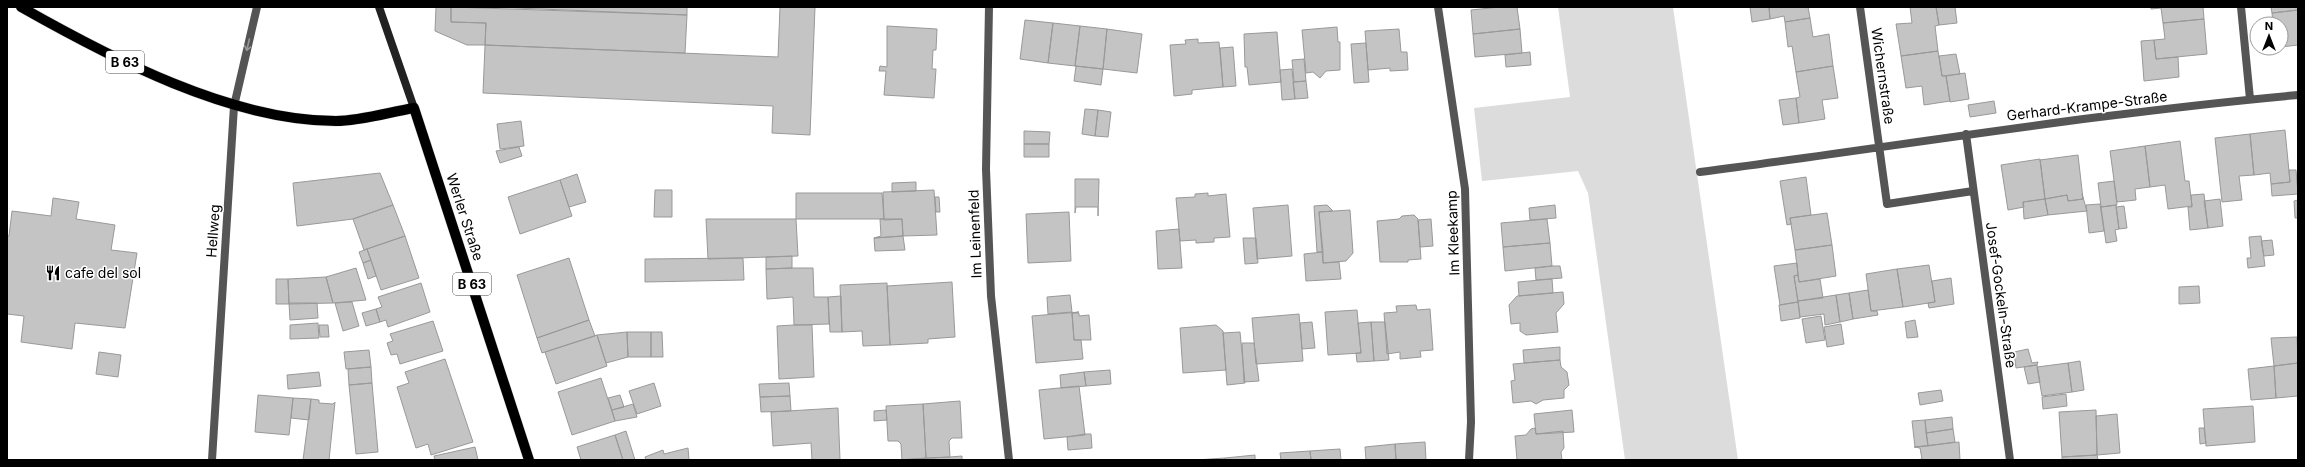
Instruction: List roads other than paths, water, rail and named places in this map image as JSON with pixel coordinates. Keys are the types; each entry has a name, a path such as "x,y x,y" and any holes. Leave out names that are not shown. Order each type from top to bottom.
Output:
{"main road":[{"name":"B 63","path":"21,7 138,68 234,106 287,118 338,121 414,108"},
{"name":"Werler Straße","path":"379,7 414,108 529,460"}],"street":[{"name":"Hellweg","path":"212,460 234,106 257,7"},
{"name":"Im Leinenfeld","path":"989,7 986,169 990,275 1009,460"},
{"name":"Im Kleekamp","path":"1438,7 1465,189 1471,422 1469,460"},
{"name":"Wichernstraße","path":"1860,7 1881,149"},
{"path":"2241,7 2250,99"},
{"name":"Gerhard-Krampe-Straße","path":"1700,172 1881,149 1966,134 2250,99 2298,95"},
{"name":"Josef-Gockeln-Straße","path":"1966,134 2010,460"},
{"path":"1881,149 1887,204 1973,191"}],"place":[{"name":"cafe del sol","path":"53,273"}]}
